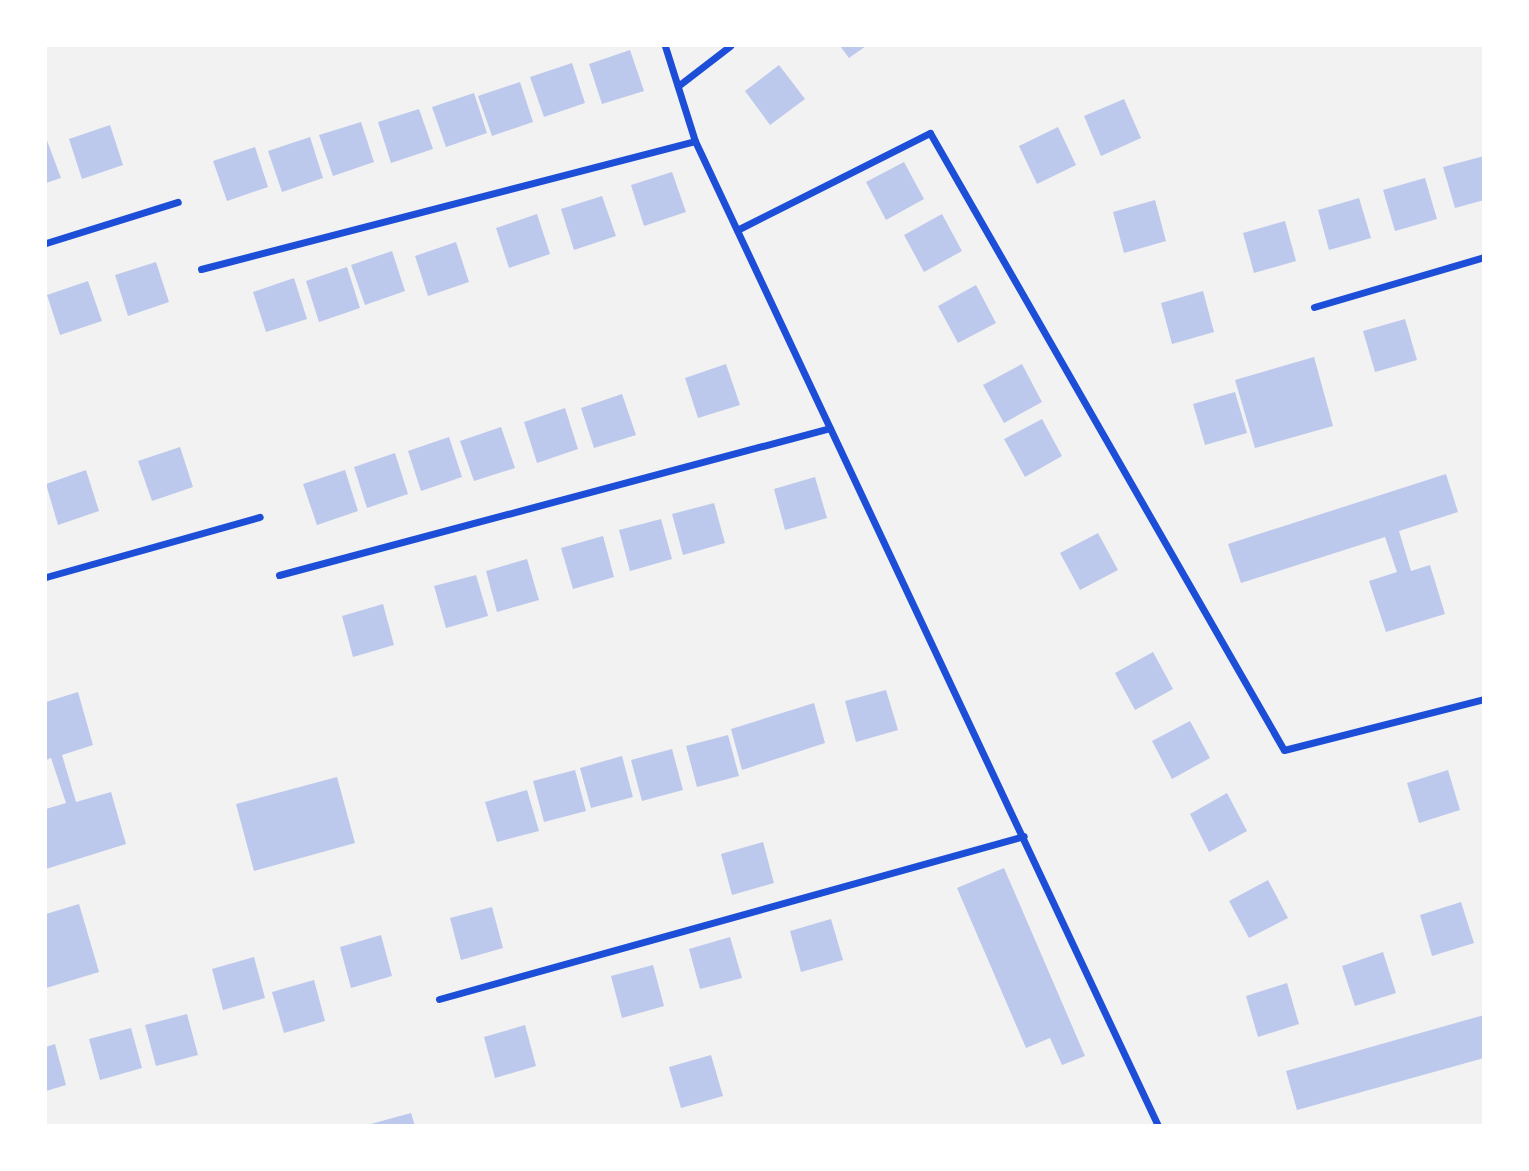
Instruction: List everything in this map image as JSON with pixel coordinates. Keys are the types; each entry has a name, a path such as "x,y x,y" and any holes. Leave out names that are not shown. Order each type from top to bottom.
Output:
{"street":[{"path":"665,46 695,141 1158,1125"},
{"path":"678,86 730,46"},
{"path":"737,230 930,134 1284,750 1483,699"},
{"path":"201,269 695,141"},
{"path":"46,243 178,202"},
{"path":"1314,307 1483,257"},
{"path":"279,575 830,428"},
{"path":"46,577 260,517"},
{"path":"439,999 1024,836"}],"building":[{"path":"840,46 866,46 849,58"},
{"path":"630,50 644,91 602,104 589,64"},
{"path":"572,63 585,103 544,117 530,77"},
{"path":"779,65 805,99 770,125 745,91"},
{"path":"520,82 533,122 492,136 478,96"},
{"path":"474,93 487,133 446,147 432,107"},
{"path":"1124,99 1141,138 1101,156 1084,116"},
{"path":"419,109 433,149 391,163 378,122"},
{"path":"361,122 374,162 333,176 319,135"},
{"path":"110,125 123,165 82,179 69,139"},
{"path":"1058,127 1076,165 1037,184 1019,146"},
{"path":"310,137 323,178 282,192 268,151"},
{"path":"46,138 61,178 46,183"},
{"path":"255,147 268,187 227,201 213,161"},
{"path":"1484,156 1484,200 1455,208 1443,167"},
{"path":"904,162 924,199 886,220 866,182"},
{"path":"672,172 686,212 644,226 631,185"},
{"path":"1425,178 1437,219 1395,231 1383,190"},
{"path":"602,196 616,236 574,250 561,209"},
{"path":"1359,198 1371,238 1329,250 1318,210"},
{"path":"1155,200 1166,241 1124,253 1113,212"},
{"path":"537,214 550,254 509,268 496,228"},
{"path":"942,214 962,251 924,272 904,235"},
{"path":"1285,221 1296,261 1254,273 1243,233"},
{"path":"456,242 469,282 428,296 415,256"},
{"path":"392,251 405,291 365,305 351,265"},
{"path":"156,262 169,302 128,316 115,275"},
{"path":"347,267 360,308 319,322 306,281"},
{"path":"294,278 307,319 266,332 253,292"},
{"path":"88,281 102,321 60,335 47,295"},
{"path":"976,285 996,323 958,343 938,306"},
{"path":"1203,291 1214,332 1172,344 1161,303"},
{"path":"1405,319 1417,360 1375,372 1363,331"},
{"path":"1314,357 1333,426 1255,448 1235,380"},
{"path":"726,364 740,405 698,418 685,378"},
{"path":"1022,364 1042,402 1004,423 983,385"},
{"path":"1235,392 1247,433 1205,445 1193,404"},
{"path":"622,394 636,435 594,448 581,408"},
{"path":"565,408 578,449 537,463 524,422"},
{"path":"1042,419 1062,456 1025,477 1004,439"},
{"path":"501,427 515,468 474,481 460,441"},
{"path":"449,437 462,477 421,491 408,451"},
{"path":"180,447 193,487 152,501 138,461"},
{"path":"395,453 408,494 367,508 354,467"},
{"path":"86,470 99,511 58,525 46,484"},
{"path":"345,470 358,511 317,525 303,484"},
{"path":"1446,474 1458,512 1399,531 1411,571 1430,565 1445,614 1386,632 1369,581 1397,572 1385,537 1241,583 1228,544"},
{"path":"815,477 827,518 785,530 774,489"},
{"path":"714,503 725,543 683,555 672,514"},
{"path":"661,519 672,559 630,571 619,530"},
{"path":"1098,533 1118,570 1080,590 1060,553"},
{"path":"603,536 614,577 573,589 561,548"},
{"path":"527,559 539,600 497,612 486,571"},
{"path":"476,575 488,616 446,628 434,586"},
{"path":"383,604 394,645 353,657 342,616"},
{"path":"1153,652 1173,689 1135,710 1115,673"},
{"path":"886,690 898,730 856,742 845,701"},
{"path":"78,692 93,745 62,755 76,802 111,792 126,844 46,869 46,809 66,803 51,758 46,760 46,702"},
{"path":"814,703 825,743 742,770 731,729"},
{"path":"1190,721 1210,758 1172,779 1152,741"},
{"path":"728,735 739,776 697,787 686,746"},
{"path":"672,749 683,790 642,801 631,760"},
{"path":"622,756 633,797 591,808 580,768"},
{"path":"575,770 586,811 544,822 533,781"},
{"path":"1448,770 1460,810 1419,823 1407,783"},
{"path":"337,777 355,843 254,871 236,804"},
{"path":"527,790 539,831 497,842 485,802"},
{"path":"1227,793 1247,831 1209,852 1190,814"},
{"path":"763,842 774,883 732,895 721,854"},
{"path":"1004,868 1085,1056 1062,1065 1050,1038 1026,1048 957,888"},
{"path":"1268,880 1288,918 1249,938 1229,901"},
{"path":"1461,902 1474,943 1432,956 1420,915"},
{"path":"79,904 99,972 46,988 46,914"},
{"path":"492,907 503,948 461,960 450,918"},
{"path":"831,919 843,960 801,972 790,931"},
{"path":"381,935 392,976 351,988 340,947"},
{"path":"730,937 742,978 700,989 689,949"},
{"path":"1383,952 1396,993 1355,1006 1342,966"},
{"path":"254,957 265,998 223,1010 212,969"},
{"path":"653,965 664,1006 622,1018 611,976"},
{"path":"314,980 325,1021 284,1033 272,992"},
{"path":"1287,983 1299,1024 1258,1037 1246,996"},
{"path":"187,1014 198,1055 156,1066 145,1025"},
{"path":"1484,1015 1484,1058 1297,1110 1286,1071"},
{"path":"525,1025 536,1066 495,1078 484,1037"},
{"path":"131,1028 142,1068 100,1080 89,1039"},
{"path":"55,1044 66,1085 46,1091 46,1047"},
{"path":"711,1055 723,1096 681,1108 669,1067"},
{"path":"411,1113 415,1126 367,1126 367,1125"}]}
